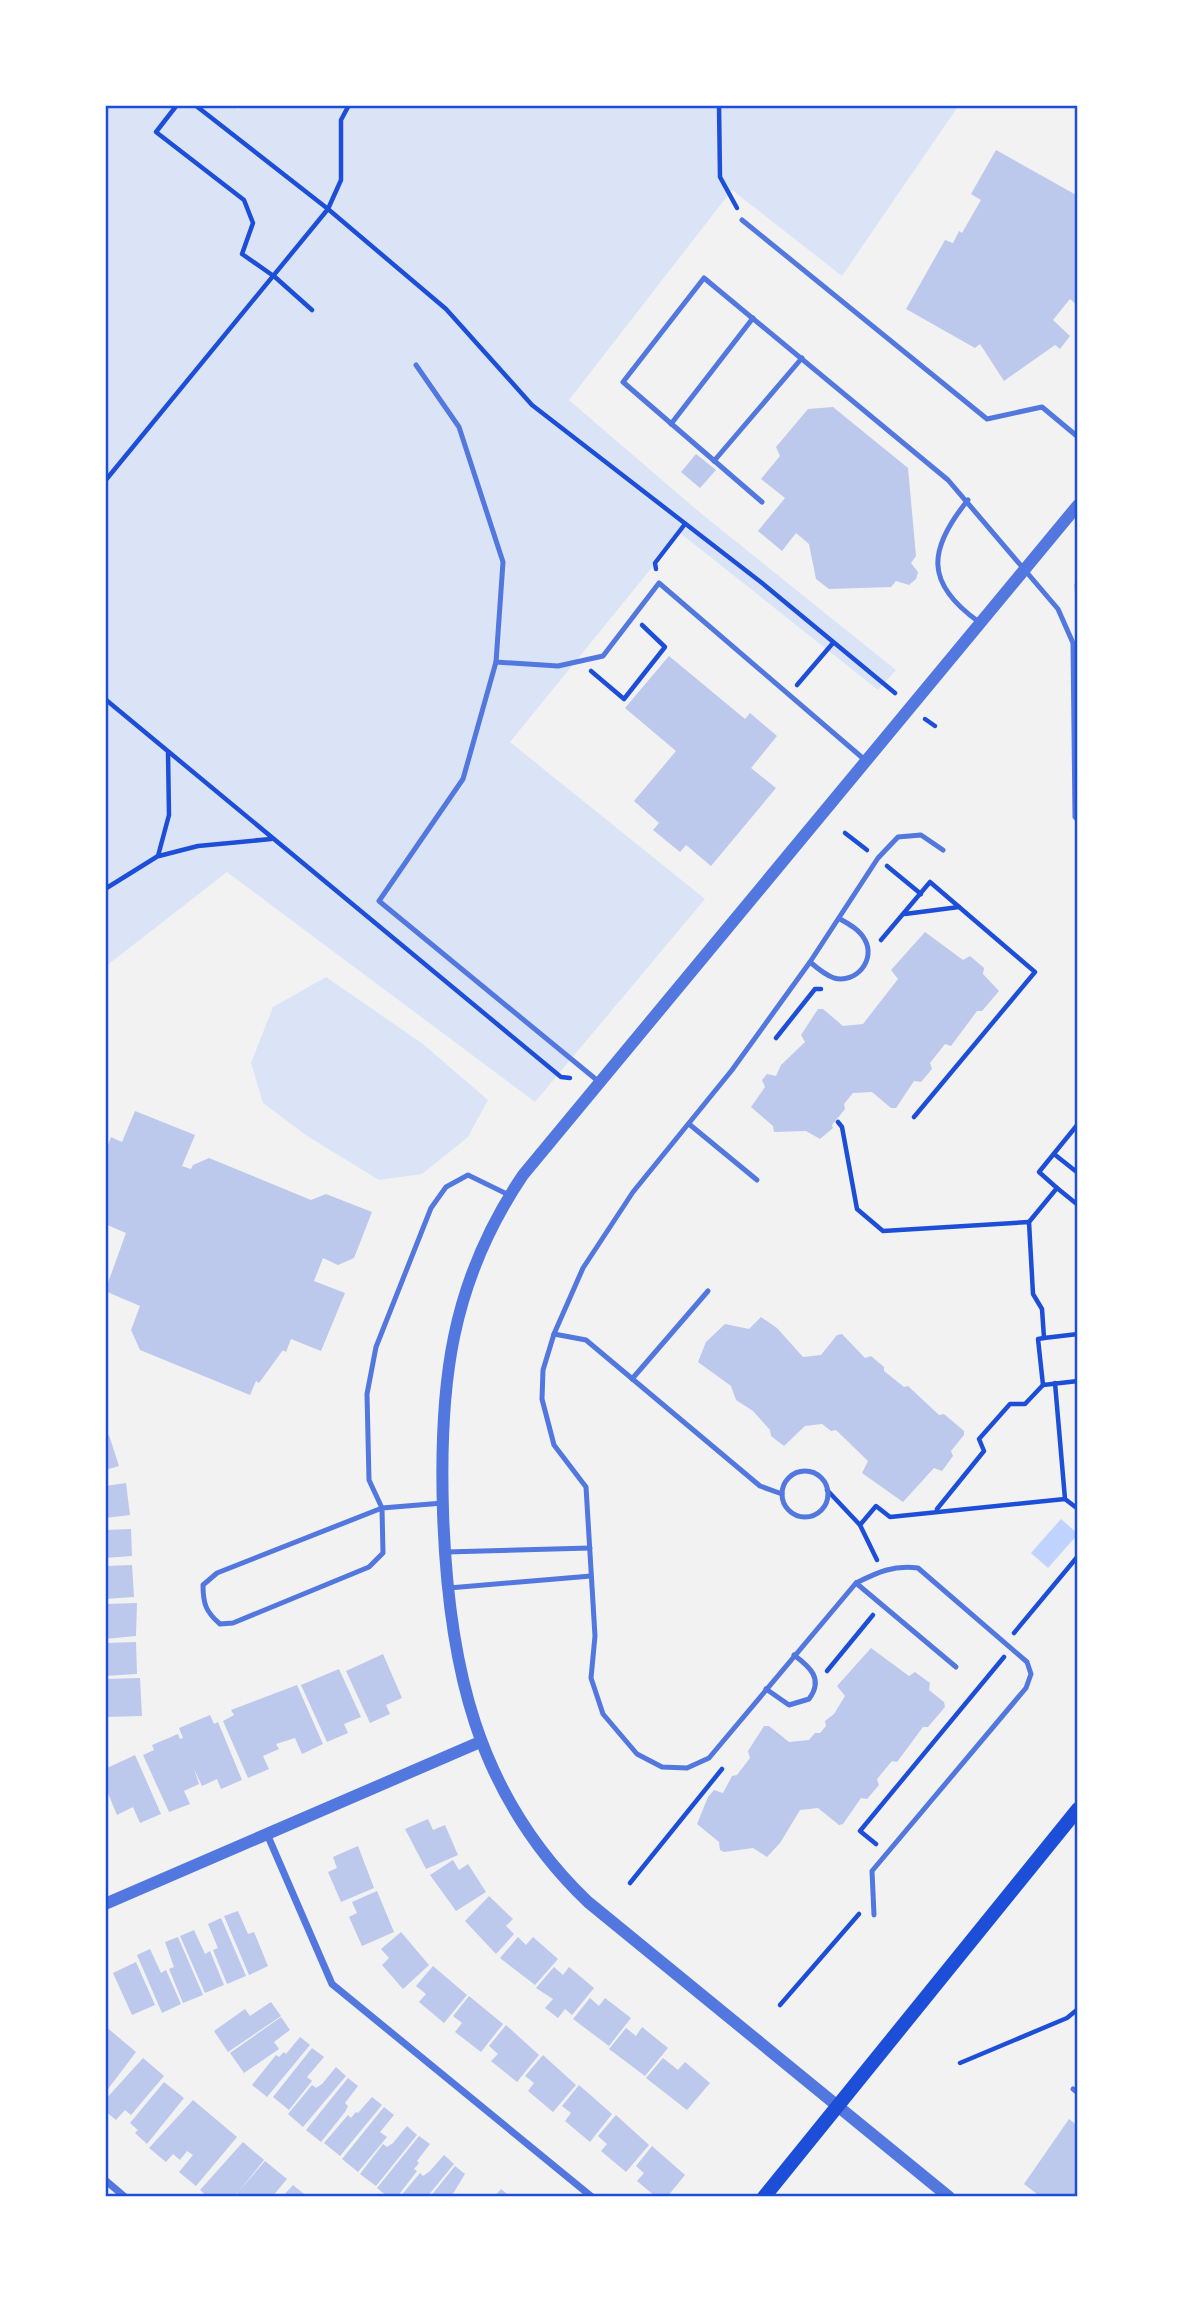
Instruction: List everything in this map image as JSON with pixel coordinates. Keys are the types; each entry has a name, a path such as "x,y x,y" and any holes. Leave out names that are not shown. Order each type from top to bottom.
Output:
{"main road":[{"path":"764,2197 1078,1809"}],"street":[{"path":"948,2197 569,1884 519,1820 499,1786 480,1742 458,1666 446,1588 442,1417 452,1341 478,1254 509,1195 537,1155 598,1081 1078,505"},
{"path":"106,1900 480,1742"},
{"path":"267,1834 332,1984 592,2197"},
{"path":"105,2180 125,2197"}],"lane":[{"path":"742,220 987,419 1042,407 1078,437"},
{"path":"762,502 623,382 704,278 948,480 968,500 1058,609 1073,643 1075,817 1078,820"},
{"path":"671,424 753,318"},
{"path":"714,461 802,358"},
{"path":"416,365 459,427 503,562 496,662 463,779 379,901 598,1081"},
{"path":"968,500 938,547 940,572 954,605 981,623"},
{"path":"496,662 558,666 603,656 659,583 865,760"},
{"path":"874,1915 872,1871 1026,1688 1031,1674 1027,1662 918,1568 899,1566 881,1570 856,1583 709,1758 687,1768 662,1766 637,1754 603,1714 591,1678 594,1636 586,1487 554,1445 546,1422 543,1370 554,1334 583,1268 633,1192 689,1124 810,962 878,858 898,837 921,835 943,850"},
{"path":"810,962 831,977 842,979 858,973 864,967 868,953 865,939 840,919"},
{"path":"689,1124 757,1180"},
{"path":"443,1503 382,1508 217,1573 203,1586 203,1602 207,1614 220,1624 233,1623 369,1567 383,1553 382,1508 369,1480 367,1394 376,1347 431,1208 446,1187 468,1175 509,1195"},
{"path":"632,1379 708,1291"},
{"path":"554,1334 586,1340 760,1486 782,1494"},
{"path":"806,1471 820,1477 827,1490 827,1497 820,1511 807,1517 799,1516 786,1508 782,1494 792,1475 806,1471"},
{"path":"444,1552 590,1548"},
{"path":"446,1588 591,1576"},
{"path":"856,1583 956,1667"},
{"path":"766,1689 789,1705 809,1699 816,1687 814,1673 794,1654"}],"path":[{"path":"177,105 156,132 244,200 253,223 242,254 275,277 312,310"},
{"path":"195,105 328,209 446,309 533,405 762,583 895,693"},
{"path":"105,481 275,277 328,209 341,180 341,120 348,105"},
{"path":"719,105 720,177 742,220"},
{"path":"659,583 655,563 685,524"},
{"path":"579,662 624,699 666,647 632,616"},
{"path":"789,695 833,643"},
{"path":"105,699 561,1077"},
{"path":"925,719 935,726"},
{"path":"158,856 169,815 168,752"},
{"path":"105,889 158,856 198,846 272,838"},
{"path":"883,947 881,941 930,882 1035,972 915,1117"},
{"path":"903,914 959,907"},
{"path":"775,1039 815,989 825,989"},
{"path":"838,1122 842,1128 857,1209 883,1230 1029,1222"},
{"path":"1078,1124 1039,1172 1078,1205"},
{"path":"1054,1154 1078,1173"},
{"path":"1044,1338 1042,1309 1033,1294 1029,1222 1057,1188"},
{"path":"1043,1385 1038,1339 1078,1334"},
{"path":"937,1509 984,1451 979,1439 1010,1404 1024,1404 1043,1385 1078,1381"},
{"path":"1055,1384 1065,1499"},
{"path":"827,1490 860,1525 881,1570"},
{"path":"860,1525 876,1506 890,1517 937,1509 1065,1499 1078,1508"},
{"path":"887,1853 860,1831 1078,1556"},
{"path":"829,1677 827,1670 881,1605"},
{"path":"630,1883 722,1768"},
{"path":"780,2005 873,1898"},
{"path":"960,2063 1067,2018 1078,2009"}],"shaded area":[{"path":"105,105 231,105 238,110 243,105 959,105 842,276 732,190 569,400 698,511 896,670 878,690 680,533 510,742 705,899 535,1102 227,872 105,967"},
{"path":"326,977 423,1044 488,1100 468,1137 422,1174 379,1180 307,1136 263,1103 251,1063 273,1007"}],"water":[{"path":"1061,1519 1078,1534 1048,1568 1031,1553"}],"building":[{"path":"996,150 1078,196 1078,306 1070,299 1053,320 1070,336 1060,349 1055,345 1004,381 980,344 975,348 906,309 945,240 953,243 959,231 962,233 981,200 971,194"},
{"path":"833,407 908,468 916,556 911,563 918,572 916,579 909,585 896,581 891,587 829,589 816,579 809,544 796,533 782,551 758,531 785,498 761,479 780,456 776,447 808,409"},
{"path":"696,454 716,470 700,488 681,472"},
{"path":"1078,580 1078,606 1076,606 1074,584"},
{"path":"669,656 745,719 750,713 777,736 751,768 776,788 711,866 686,845 680,852 653,830 659,823 634,801 676,751 625,708"},
{"path":"925,932 963,960 970,956 984,968 983,974 999,991 982,1011 977,1011 951,1046 945,1044 930,1063 932,1069 921,1082 914,1081 896,1108 891,1108 872,1092 853,1093 832,1125 833,1128 820,1139 806,1131 774,1132 773,1126 751,1107 765,1087 762,1080 767,1074 776,1076 781,1065 805,1042 801,1035 818,1009 823,1009 843,1026 863,1024 898,979 891,970"},
{"path":"135,1111 195,1135 182,1166 191,1169 193,1165 209,1158 311,1200 326,1194 372,1212 354,1258 338,1265 323,1258 314,1281 345,1293 321,1351 291,1339 286,1352 283,1350 259,1383 256,1381 250,1395 140,1350 131,1330 140,1306 105,1291 126,1233 105,1224 105,1153 111,1137 122,1142"},
{"path":"761,1317 777,1328 803,1357 821,1355 837,1335 842,1334 865,1358 871,1356 884,1367 884,1371 904,1387 908,1386 939,1415 944,1414 964,1431 964,1435 951,1451 953,1456 942,1471 934,1468 903,1502 862,1473 868,1461 836,1430 831,1431 822,1424 805,1426 784,1446 771,1436 770,1430 753,1411 736,1400 731,1386 698,1362 706,1342 725,1324 749,1329"},
{"path":"109,1435 119,1466 105,1470 105,1437"},
{"path":"126,1483 130,1515 105,1518 105,1486"},
{"path":"131,1529 132,1556 105,1558 105,1530"},
{"path":"132,1565 134,1597 105,1599 105,1566"},
{"path":"137,1603 136,1636 105,1639 105,1604"},
{"path":"136,1642 137,1674 105,1676 105,1643"},
{"path":"871,1648 909,1676 915,1672 930,1683 929,1690 944,1702 945,1707 928,1727 923,1727 897,1762 892,1761 877,1779 879,1785 867,1799 861,1798 843,1824 839,1825 818,1808 800,1810 780,1843 767,1857 753,1848 724,1852 720,1850 719,1842 697,1824 708,1797 714,1790 723,1793 732,1776 737,1775 750,1758 748,1751 764,1726 769,1726 789,1742 809,1740 815,1733 820,1733 826,1726 825,1721 834,1714 845,1696 837,1686"},
{"path":"383,1654 402,1698 386,1705 390,1714 370,1723 346,1671"},
{"path":"339,1669 361,1717 344,1724 348,1733 327,1742 301,1685"},
{"path":"140,1678 142,1716 105,1717 105,1679"},
{"path":"297,1685 323,1744 302,1754 295,1738 276,1744 279,1749 263,1756 269,1769 248,1778 223,1721 234,1715 231,1710"},
{"path":"210,1715 214,1724 218,1722 242,1780 221,1789 217,1779 202,1786 194,1769 199,1784 184,1791 190,1804 169,1812 143,1755 154,1750 152,1745 178,1734 180,1739 183,1738 179,1728"},
{"path":"135,1755 161,1814 140,1823 133,1807 117,1815 105,1786 105,1769"},
{"path":"428,1819 433,1830 445,1825 458,1855 426,1869 405,1829"},
{"path":"358,1846 374,1888 341,1902 328,1872 337,1868 333,1857"},
{"path":"453,1860 459,1870 468,1864 486,1892 456,1911 430,1875"},
{"path":"377,1891 394,1932 362,1946 349,1917 357,1913 352,1902"},
{"path":"489,1896 513,1919 506,1926 514,1934 496,1954 465,1921"},
{"path":"238,1911 248,1934 254,1932 268,1966 249,1975 224,1916"},
{"path":"221,1918 246,1976 227,1984 213,1950 218,1948 208,1924"},
{"path":"194,1930 205,1954 210,1951 224,1985 205,1993 180,1936"},
{"path":"401,1932 429,1965 403,1989 382,1965 389,1958 381,1949"},
{"path":"178,1937 203,1995 183,2003 169,1969 174,1967 165,1942"},
{"path":"518,1937 526,1945 533,1937 558,1959 535,1985 500,1958"},
{"path":"150,1949 161,1973 166,1970 181,2004 162,2013 137,1955"},
{"path":"136,1962 155,2005 132,2015 113,1973"},
{"path":"433,1966 467,1995 444,2023 419,2002 426,1994 416,1986"},
{"path":"554,1967 563,1975 569,1967 594,1988 572,2015 565,2009 558,2018 545,2008 553,1999 536,1988"},
{"path":"469,1996 503,2024 481,2052 455,2032 462,2023 453,2016"},
{"path":"590,1998 599,2006 605,1998 631,2018 609,2046 573,2019"},
{"path":"271,2002 281,2016 228,2052 214,2031 245,2009 250,2016"},
{"path":"281,2017 290,2030 274,2042 279,2049 244,2073 230,2053"},
{"path":"506,2025 539,2055 517,2082 491,2061 498,2054 489,2046"},
{"path":"105,2026 136,2052 105,2093"},
{"path":"642,2027 668,2048 645,2076 609,2049 626,2028 636,2036"},
{"path":"300,2037 310,2045 267,2097 252,2085 276,2055 279,2057 284,2052 286,2054"},
{"path":"312,2048 324,2057 307,2077 312,2081 289,2110 273,2097"},
{"path":"543,2055 576,2085 553,2112 528,2091 534,2083 525,2076"},
{"path":"143,2058 164,2076 131,2115 125,2110 116,2120 105,2111 105,2100"},
{"path":"663,2058 678,2070 685,2062 710,2083 687,2110 646,2078"},
{"path":"336,2067 346,2076 303,2127 288,2114 312,2085 316,2088 322,2084"},
{"path":"348,2078 358,2086 345,2103 348,2106 345,2112 321,2142 306,2130"},
{"path":"164,2082 184,2098 147,2144 135,2133 138,2130 130,2123"},
{"path":"579,2085 612,2114 590,2142 565,2121 571,2113 562,2106"},
{"path":"372,2097 382,2105 340,2156 324,2143 348,2115 351,2118 358,2113"},
{"path":"193,2100 237,2137 196,2186 179,2172 193,2155 187,2151 180,2160 173,2154 166,2162 149,2148"},
{"path":"384,2107 394,2115 380,2132 387,2137 358,2172 342,2159"},
{"path":"616,2115 649,2145 626,2172 601,2151 607,2144 598,2136"},
{"path":"1069,2119 1078,2126 1078,2197 1041,2197 1024,2184"},
{"path":"407,2126 417,2135 376,2186 360,2174 383,2144 387,2147 393,2143"},
{"path":"419,2136 430,2144 417,2161 419,2163 414,2169 417,2171 397,2197 388,2197 377,2188"},
{"path":"243,2142 264,2160 239,2191 265,2161 287,2179 272,2197 241,2197 237,2193 234,2197 208,2197 200,2190"},
{"path":"652,2146 685,2175 667,2197 656,2197 637,2181 644,2173 636,2166"},
{"path":"444,2155 454,2164 427,2197 400,2197 420,2173 423,2176 430,2171"},
{"path":"455,2166 465,2174 451,2197 430,2197"},
{"path":"293,2185 308,2197 282,2197"},
{"path":"501,2189 511,2197 494,2197"}]}
